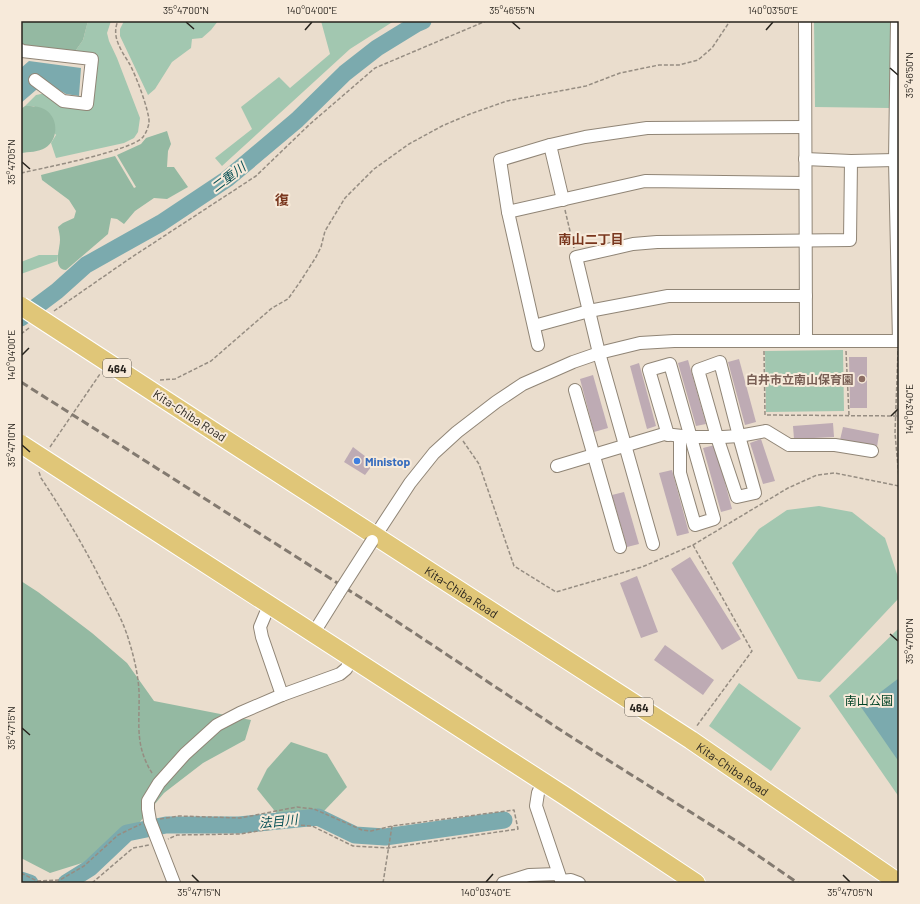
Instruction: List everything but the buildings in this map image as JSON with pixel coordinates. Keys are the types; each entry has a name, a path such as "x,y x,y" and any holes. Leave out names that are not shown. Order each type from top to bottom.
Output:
{"highway":[{"name":"Kita-Chiba Road","path":"21,306 214,430 374,539 691,740 898,879"},
{"path":"21,444 270,605 316,630 352,658 696,883"}],"street":[{"path":"805,21 806,341"},
{"path":"316,630 410,483 434,453 457,432 496,402 523,384 573,362 599,353 640,343 674,341 899,341 895,160 897,21"},
{"path":"21,50 92,59 87,104 63,101 35,80"},
{"path":"538,345 508,212 500,160 550,145 585,137 647,128 805,127"},
{"path":"550,145 563,200"},
{"path":"805,159 851,161 895,160"},
{"path":"652,544 599,353 576,257 633,244 657,242 850,240 851,161"},
{"path":"508,212 645,181 805,183"},
{"path":"534,326 589,311 668,296 806,296"},
{"path":"720,362 755,492 736,498 717,437 698,370 720,362"},
{"path":"680,436 649,370 670,364 680,436 680,473 695,525 714,519 680,436"},
{"path":"575,390 620,547"},
{"path":"557,466 664,434 717,437 739,436 766,432 789,445 835,445 872,451"},
{"path":"270,605 260,627 282,695"},
{"path":"174,883 150,821 148,809 148,801 159,783 185,754 217,725 240,713 282,695 340,674 352,658"},
{"path":"543,782 538,793 536,806 560,879"},
{"path":"503,883 529,876 571,880 579,883"}],"path":[{"path":"21,173 115,151 136,143 142,138 149,123 148,113 131,66 116,39 115,28 118,21"},
{"path":"52,312 129,259 256,176 310,124 374,68 486,21"},
{"path":"160,380 175,379 211,361 272,308 288,299 316,257 326,231 345,198 374,169 410,144 442,126 507,100 586,86 620,73 659,65 679,65 698,60 712,48 730,21"},
{"path":"563,200 576,257"},
{"path":"21,334 33,325"},
{"path":"763,341 764,415 899,416"},
{"path":"846,341 849,415"},
{"path":"899,341 895,433 899,478"},
{"path":"46,451 51,446 103,369"},
{"path":"457,432 479,464 514,566 556,592 642,567 693,545 788,488 817,475 835,473 899,486"},
{"path":"37,469 83,546 114,605 129,640 137,671 139,692 139,744 145,762 159,783"},
{"path":"693,545 752,651 695,729"},
{"path":"21,873 37,881 60,880 84,866 118,835 131,828 150,821 178,816 240,818 297,807 314,809 362,830 372,831 392,826 514,810 518,829 388,848 353,846 312,826 295,825 240,834 177,835 158,842 133,848 92,883"},
{"path":"382,883 392,826"}],"green space":[{"path":"21,21 88,21 83,40 74,53 24,47 21,41"},
{"path":"88,21 111,21 107,33 140,118 138,132 134,138 124,143 56,158 51,143 56,135 34,106 25,106 36,95 46,93 90,107 97,56 74,53 83,40"},
{"path":"124,21 218,21 202,38 192,39 191,48 172,62 155,89 148,95 120,36 120,29"},
{"path":"321,21 394,21 350,49 222,166 215,158 252,129 241,107 279,77 290,88 330,54"},
{"path":"814,21 891,21 889,108 815,107"},
{"path":"25,106 39,107 49,112 54,122 55,134 50,144 45,148 37,151 21,153 21,109"},
{"path":"167,131 171,144 168,151 167,167 174,167 188,187 167,199 154,198 135,211 124,224 117,219 111,218 108,234 66,270 62,269 58,262 60,240 58,227 74,218 76,211 69,200 42,180 41,175 115,156 134,188 136,187 117,155 141,144 146,138"},
{"path":"39,255 58,255 57,261 21,274 21,262"},
{"path":"843,350 844,411 766,412 765,351"},
{"path":"819,506 852,512 885,538 899,580 899,598 820,682 798,679 732,563 759,529 787,510"},
{"path":"21,581 92,633 127,663 154,701 251,720 245,740 203,763 164,793 114,853 50,873 21,858"},
{"name":"南山公園","path":"899,628 899,797 829,696"},
{"path":"739,683 801,728 771,771 709,726"},
{"path":"291,742 327,754 347,787 324,811 278,815 257,789 267,769"}],"water":[{"path":"29,61 81,68 79,96 66,94 35,76 43,91 36,90 21,103 21,68"},
{"path":"899,678 899,762 861,707"}],"waterway":[{"name":"二重川","path":"21,318 57,291 86,265 161,223 227,179 297,120 345,73 377,48 423,21"},
{"name":"法目川","path":"66,883 90,868 127,833 166,825 239,825 318,817 355,835 385,837 504,820"},
{"name":"法目川","path":"21,880 30,883"}],"railway":[{"path":"21,382 369,603 565,733 738,842 798,883"}],"place":[{"name":"白井市立南山保育園","path":"862,379"},
{"name":"Ministop","path":"357,461"}],"district":[{"name":"復","path":"282,199"},
{"name":"南山二丁目","path":"591,239"}]}
